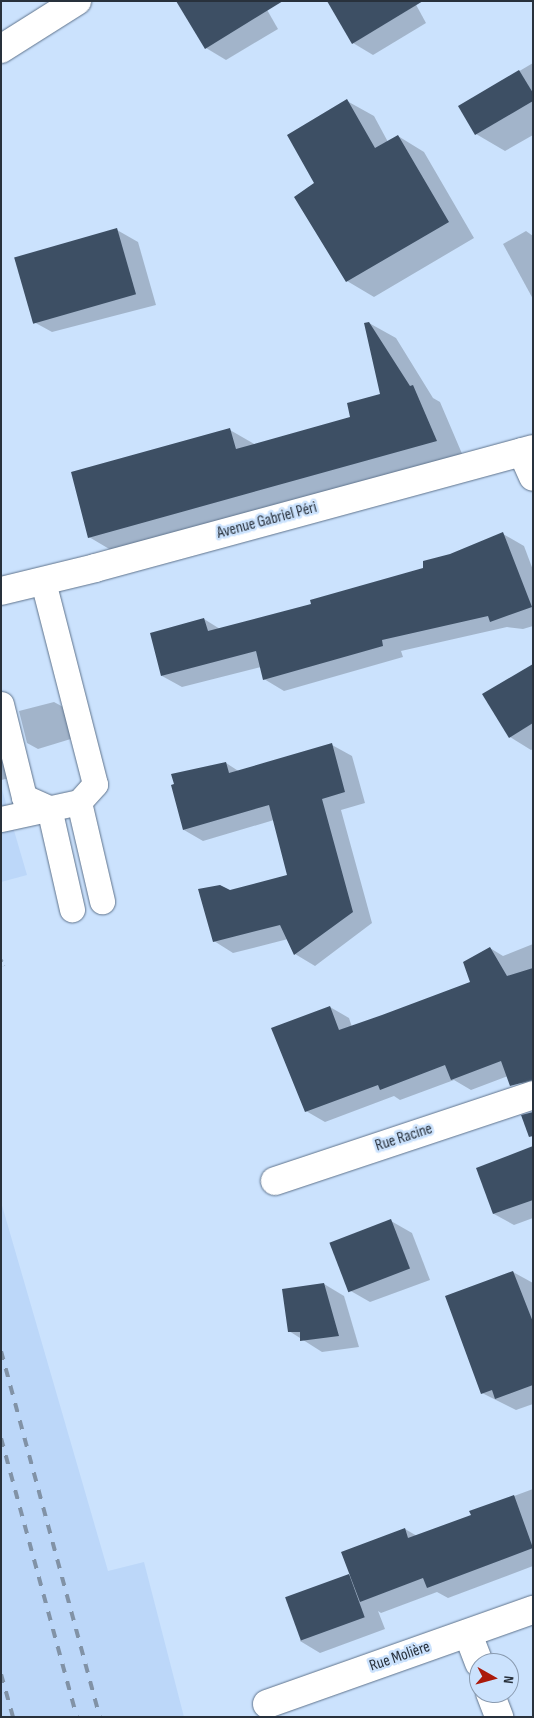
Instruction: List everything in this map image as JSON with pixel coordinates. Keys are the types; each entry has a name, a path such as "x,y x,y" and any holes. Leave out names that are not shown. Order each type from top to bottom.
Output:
{"street":[{"path":"1,49 77,1"},
{"path":"528,450 533,477"},
{"name":"Avenue Gabriel Péri","path":"1,592 528,450"},
{"name":"Rue Racine","path":"275,1181 533,1095"},
{"name":"Rue Molière","path":"267,1704 533,1610"},
{"path":"468,1634 475,1653"},
{"path":"494,1703 499,1717"}],"lane":[{"path":"1,819 79,802 95,784 43,582"},
{"path":"1,704 24,797 49,808"},
{"path":"79,802 102,901"},
{"path":"49,808 72,909"}],"path":[{"path":"1,959 4,965"}],"shaded area":[{"path":"1,786 27,875 1,882"},
{"path":"1,1202 108,1571 144,1562 184,1717 1,1717"}],"building":[{"path":"176,1 283,1 205,49"},
{"path":"327,1 423,1 352,44"},
{"path":"519,70 533,93 533,101 475,135 458,106"},
{"path":"347,99 375,148 398,135 449,222 346,282 294,197 314,183 287,135"},
{"path":"117,228 136,294 33,324 14,257"},
{"path":"369,322 410,386 413,385 437,441 88,538 71,472 230,428 236,449 350,417 347,403 380,394 364,323"},
{"path":"503,532 532,607 490,622 488,616 382,640 383,646 263,680 256,651 161,676 150,633 204,618 208,631 311,604 310,600 423,568 423,561 450,554"},
{"path":"533,664 533,723 509,738 482,694"},
{"path":"332,743 345,792 322,799 353,912 294,955 280,925 213,942 198,889 220,885 230,890 287,875 269,805 183,830 171,785 174,784 171,774 226,762 229,773"},
{"path":"490,947 507,976 533,968 533,1080 510,1086 501,1061 451,1080 445,1065 380,1090 378,1085 305,1112 271,1028 330,1006 339,1030 382,1015 470,982 463,962"},
{"path":"533,1112 533,1136 529,1137 521,1115"},
{"path":"533,1146 533,1200 493,1214 476,1168"},
{"path":"391,1219 410,1268 348,1292 329,1243"},
{"path":"513,1271 533,1322 533,1385 495,1399 492,1390 481,1394 445,1296"},
{"path":"324,1283 339,1336 300,1341 300,1332 288,1332 282,1289"},
{"path":"514,1495 533,1548 427,1588 423,1578 360,1602 341,1552 405,1528 408,1538 471,1515 469,1511"},
{"path":"349,1574 365,1617 301,1640 285,1597"}],"railway":[{"path":"1,1351 100,1717"},
{"path":"1,1438 77,1717"},
{"path":"1,1674 13,1717"}]}
